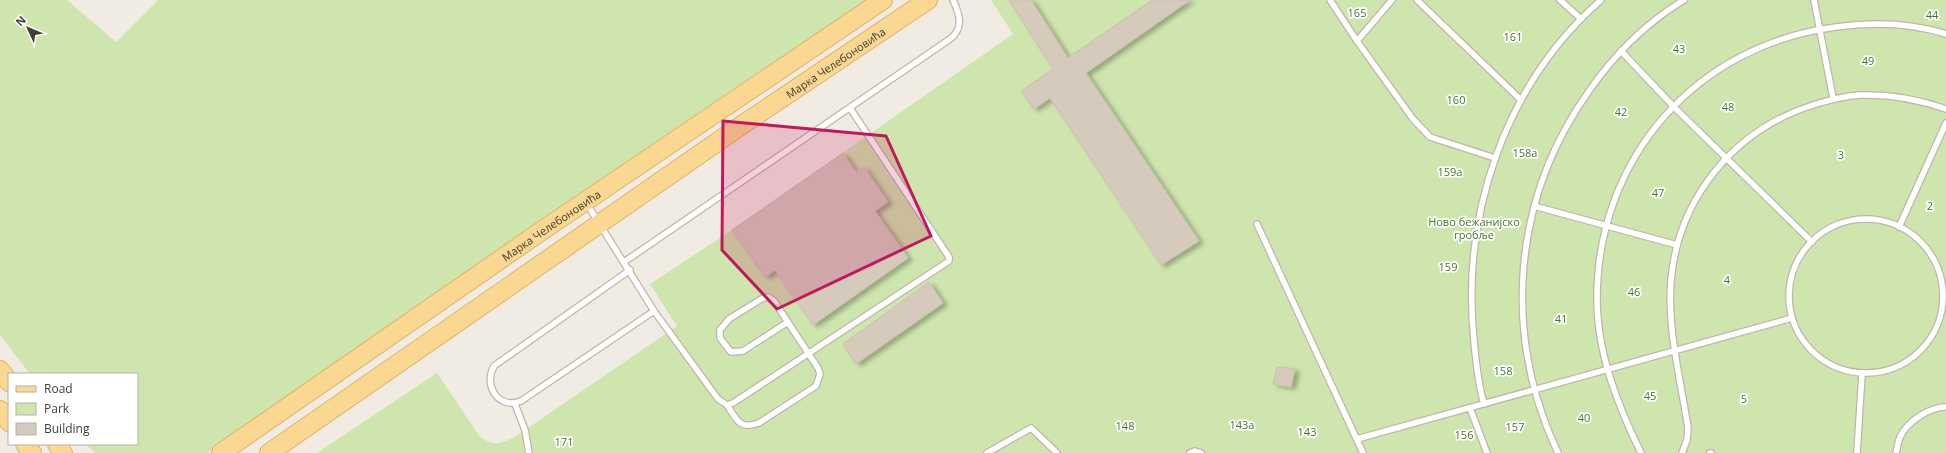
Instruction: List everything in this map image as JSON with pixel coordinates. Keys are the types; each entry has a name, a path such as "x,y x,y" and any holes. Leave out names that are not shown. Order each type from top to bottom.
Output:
{"main road":[{"name":"Марка Челебоновића","path":"221,453 585,202 883,0"},
{"name":"Марка Челебоновића","path":"269,453 736,129 928,0"},
{"path":"0,370 8,381"},
{"path":"0,410 8,421"},
{"path":"26,445 32,453"},
{"path":"57,445 63,453"}],"lane":[{"path":"624,262 956,34 960,22 953,0"},
{"path":"1330,0 1357,41 1417,124 1430,137 1495,158"},
{"path":"1357,41 1392,0"},
{"path":"1418,0 1521,100"},
{"path":"1560,0 1581,20"},
{"path":"1484,404 1477,374 1471,306 1477,227 1484,192 1495,158 1521,100 1542,65 1581,20 1601,0"},
{"path":"1558,453 1535,390 1526,344 1522,283 1525,249 1534,206 1549,162 1569,121 1594,83 1621,51 1654,21 1684,0"},
{"path":"1814,0 1833,98"},
{"path":"1641,453 1617,399 1607,370 1597,301 1600,257 1606,226 1623,179 1651,134 1674,107 1705,78 1740,55 1779,38 1819,29 1857,24 1898,25 1946,34"},
{"path":"1621,51 1674,107 1812,242"},
{"path":"1682,453 1687,440 1688,428 1671,316 1671,282 1677,245 1688,215 1705,184 1726,157 1756,131 1791,112 1833,98 1860,95 1891,95 1922,100 1946,109"},
{"path":"727,405 733,403 809,354 949,261 949,257 850,108"},
{"path":"1899,227 1946,123"},
{"path":"585,202 630,270 654,311 718,399 727,405 739,423 744,426 759,423 816,386 820,374 818,368 788,322 774,301 768,297 763,298 723,324 720,330 720,338 731,352 744,351 788,322"},
{"path":"1534,206 1677,245"},
{"path":"1876,220 1899,227 1918,241 1933,259 1939,274 1944,299 1939,320 1932,335 1923,348 1898,366 1883,371 1862,374 1840,369 1820,358 1803,342 1792,318 1789,300 1791,279 1799,259 1812,242 1831,228 1853,221 1876,220"},
{"path":"1257,224 1363,453"},
{"path":"630,270 494,366 490,373 493,392 502,402 515,404 654,311"},
{"path":"1357,440 1792,318"},
{"path":"1857,453 1862,374"},
{"path":"515,404 525,430 529,453"},
{"path":"1896,453 1900,437 1909,425 1931,410 1946,407"},
{"path":"1470,408 1487,453"},
{"path":"988,453 1031,428 1057,453"},
{"path":"1190,453 1195,451 1201,453"}],"highlighted area":[{"path":"723,121 886,136 931,236 777,309 722,250"}],"green space":[{"path":"0,0 67,0 116,42 158,0 875,0 585,202 207,453 96,453 86,445 138,445 138,373 29,373 0,335"},
{"name":"Ново бежанијско гробље","path":"991,0 1946,0 1946,453 317,453 437,373 480,437 486,441 492,443 503,442 525,430 677,326 650,284 732,230 1013,34"}],"building":[{"path":"1009,0 1031,0 1068,58 1152,0 1190,0 1086,73 1199,241 1161,265 1050,98 1034,109 1021,91 1053,69"},
{"path":"843,153 856,172 864,167 888,202 875,211 908,258 813,325 775,270 765,277 732,230"},
{"path":"929,282 943,303 856,364 843,344"},
{"path":"1277,367 1295,369 1291,387 1273,384"}],"park label":[{"name":"165","path":"1357,12"},
{"name":"44","path":"1932,14"},
{"name":"161","path":"1513,36"},
{"name":"43","path":"1679,48"},
{"name":"49","path":"1868,60"},
{"name":"160","path":"1456,99"},
{"name":"48","path":"1728,106"},
{"name":"42","path":"1621,111"},
{"name":"158a","path":"1525,152"},
{"name":"3","path":"1841,154"},
{"name":"159a","path":"1450,171"},
{"name":"47","path":"1658,192"},
{"name":"2","path":"1930,205"},
{"name":"159","path":"1448,266"},
{"name":"4","path":"1727,279"},
{"name":"46","path":"1634,291"},
{"name":"41","path":"1561,318"},
{"name":"158","path":"1503,370"},
{"name":"45","path":"1650,395"},
{"name":"5","path":"1744,398"},
{"name":"40","path":"1584,417"},
{"name":"143a","path":"1242,424"},
{"name":"148","path":"1125,425"},
{"name":"157","path":"1515,426"},
{"name":"143","path":"1307,431"},
{"name":"156","path":"1464,434"},
{"name":"171","path":"564,441"}]}
